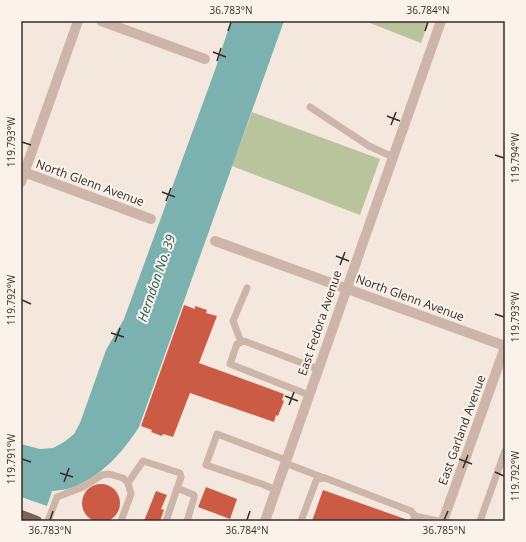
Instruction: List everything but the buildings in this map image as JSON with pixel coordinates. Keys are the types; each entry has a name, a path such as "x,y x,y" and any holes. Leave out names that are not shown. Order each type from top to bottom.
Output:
{"main road":[{"path":"21,515 37,521"}],"street":[{"path":"22,175 78,21"},
{"path":"101,21 205,59"},
{"name":"East Fedora Avenue","path":"265,521 441,21"},
{"name":"North Glenn Avenue","path":"22,175 151,219"},
{"name":"North Glenn Avenue","path":"215,241 505,347"},
{"name":"East Garland Avenue","path":"443,521 505,347"}],"lane":[{"path":"310,106 369,146 393,157"},
{"path":"241,342 233,321 246,288"},
{"path":"309,395 230,364 237,344 244,341 318,369"},
{"path":"276,490 206,465 217,434 324,478 411,511 414,518 438,521"},
{"path":"480,521 505,452"},
{"path":"128,483 142,461 180,474 181,477 166,521"},
{"path":"48,521 57,497 83,487 102,475 109,474 123,478 128,483 131,494 121,521"},
{"path":"301,521 316,481 324,478"},
{"path":"177,488 194,495 187,521"}],"green space":[{"path":"365,21 429,21 421,43"},
{"path":"252,112 380,159 360,215 232,166"}],"water":[{"name":"Herndon No. 39","path":"231,21 284,21 139,427 126,446 101,471 82,484 64,490 52,491 47,506 21,497 21,444 40,449 53,448 74,434 80,423 106,350 124,319 215,70"}]}
